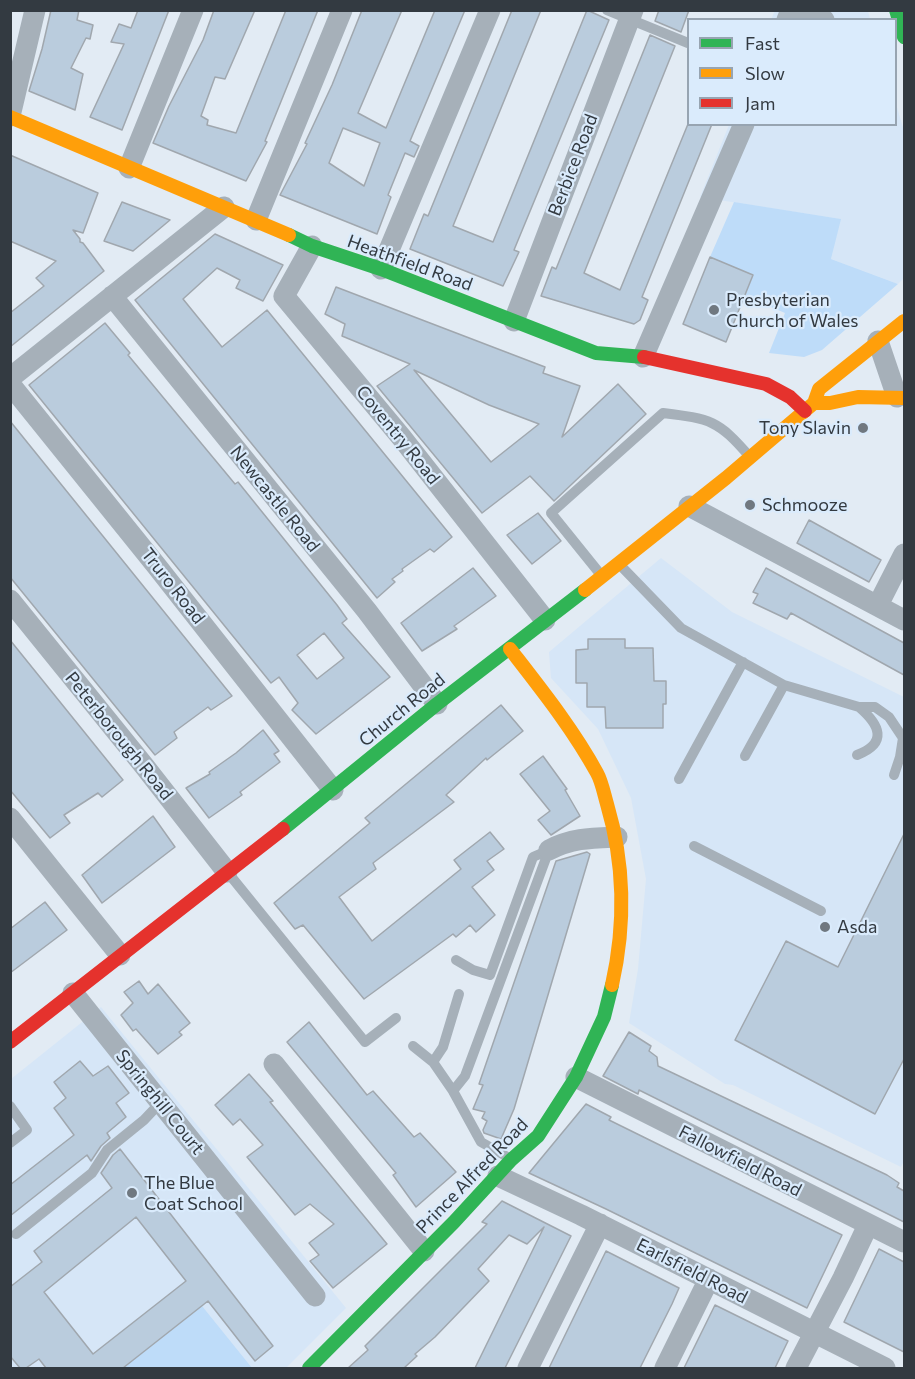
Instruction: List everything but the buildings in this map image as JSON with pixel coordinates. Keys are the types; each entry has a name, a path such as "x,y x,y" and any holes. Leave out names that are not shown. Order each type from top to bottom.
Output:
{"main road":[{"path":"896,10 904,37"},
{"name":"Heathfield Road","path":"10,116 312,246 381,269 596,353 643,357 766,384 809,407"},
{"name":"Church Road","path":"12,1037 73,993 333,790 437,704 510,649 689,506 809,407 819,389 904,321"},
{"path":"809,407 858,397 901,398"},
{"name":"Prince Alfred Road","path":"317,1365 424,1251 538,1136 576,1077 604,1017 618,958 623,904 617,837 598,775 558,711 510,649"}],"street":[{"path":"10,116 35,10"},
{"path":"129,168 193,10"},
{"path":"256,220 342,10"},
{"path":"381,269 490,10"},
{"path":"802,10 820,18"},
{"name":"Berbice Road","path":"514,321 631,15"},
{"path":"643,357 743,126"},
{"path":"10,378 225,207"},
{"name":"Coventry Road","path":"312,246 284,296 402,438 545,620"},
{"name":"Newcastle Road","path":"112,296 367,611 437,704"},
{"path":"878,341 901,398"},
{"name":"Truro Road","path":"10,384 163,573 333,790"},
{"path":"689,506 904,620"},
{"path":"878,605 904,554"},
{"name":"Peterborough Road","path":"10,600 145,767 226,872"},
{"path":"10,818 120,955"},
{"path":"549,850 565,842 583,838 617,837"},
{"name":"Springhill Court","path":"73,993 315,1296"},
{"path":"274,1064 424,1251"},
{"name":"Fallowfield Road","path":"576,1077 904,1242"},
{"name":"Earlsfield Road","path":"505,1168 600,1224 885,1368"},
{"path":"528,1368 600,1224"},
{"path":"796,1368 868,1225"},
{"path":"665,1368 709,1279"}],"lane":[{"path":"607,10 631,15 687,43"},
{"path":"601,576 551,513 663,413 699,417 716,423 750,457"},
{"path":"618,562 681,628 784,685 859,707 875,707 889,717 903,738 894,775"},
{"path":"679,779 743,662"},
{"path":"745,756 784,685"},
{"path":"857,755 868,751 876,744 878,734 875,724 859,707"},
{"path":"694,846 821,911"},
{"path":"456,960 473,970 490,975 533,857 549,850"},
{"path":"453,1090 465,1076 549,850"},
{"path":"226,872 365,1042 396,1018"},
{"path":"433,1062 443,1047 459,994"},
{"path":"413,1046 433,1062 453,1090 481,1142 505,1168"},
{"path":"16,1234 92,1173 107,1150 144,1120 161,1102"},
{"path":"10,1106 27,1130 10,1143"}],"shaded area":[{"path":"775,10 868,11 870,18 772,18"},
{"path":"897,107 904,131 904,278 898,284 831,259 840,219 700,197 729,126 897,126"},
{"path":"734,202 841,219 831,259 898,284 822,350 804,357 769,353 785,313 745,296 753,275 710,257"},
{"path":"661,558 732,612 904,697 904,1161 901,1167 733,1085 725,1084 629,1023 638,969 646,879 631,798 598,729 551,678 549,652"},
{"name":"The Blue Coat School","path":"101,1007 346,1308 286,1368 11,1368 11,1079"},
{"path":"202,1306 252,1368 123,1368"}],"traffic: fast":[{"path":"896,10 904,37"},
{"path":"289,235 312,246 381,269 596,353 644,357"},
{"path":"283,829 437,704 585,590"},
{"path":"309,1368 454,1222 511,1160 538,1136 576,1077 604,1017 612,985"}],"traffic: slow":[{"path":"10,117 289,235"},
{"path":"585,590 726,478 814,403 819,389 904,321"},
{"path":"814,403 830,403 858,397 904,398"},
{"path":"510,649 567,725 602,784 613,827 622,894 620,939 612,985"}],"traffic: jam":[{"path":"644,357 766,384 790,397 805,411"},
{"path":"10,1042 283,829"}],"place":[{"name":"Presbyterian Church of Wales","path":"714,310"},
{"name":"Tony Slavin","path":"863,428"},
{"name":"Schmooze","path":"750,505"},
{"name":"Asda","path":"825,927"},
{"name":"The Blue Coat School","path":"132,1193"}]}
